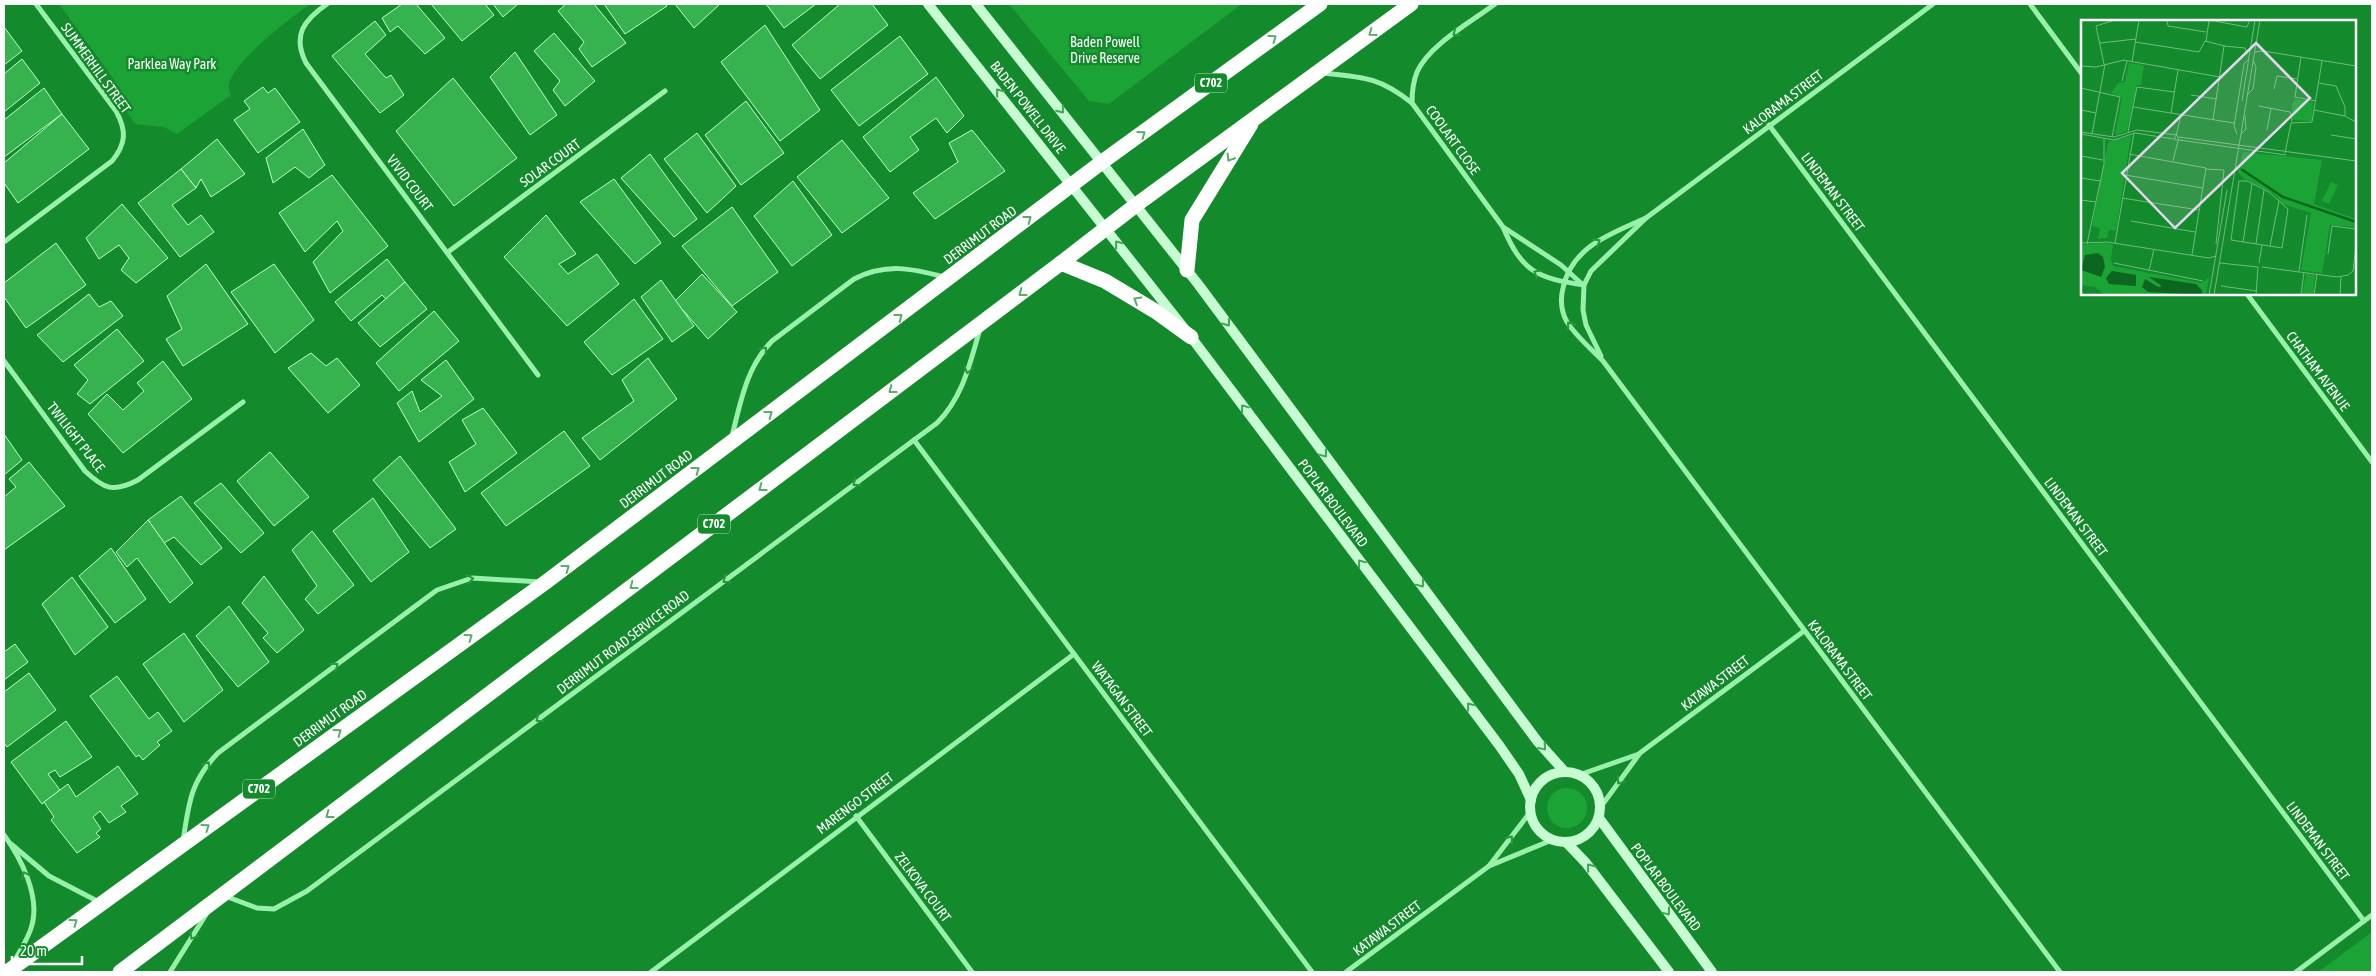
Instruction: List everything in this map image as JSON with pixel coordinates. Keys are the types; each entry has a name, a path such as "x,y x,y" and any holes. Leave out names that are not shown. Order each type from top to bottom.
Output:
{"highway":[{"name":"DERRIMUT ROAD","path":"9,971 546,582 1102,162 1320,4"},
{"name":"C702","path":"120,972 1136,205 1411,4"},
{"path":"1187,270 1192,220 1256,117"},
{"path":"1061,263 1105,280 1155,311 1191,337"}],"street":[{"name":"SUMMERHILL STREET","path":"4,242 112,161 123,144 125,136 116,111 36,4"},
{"name":"VIVID COURT","path":"327,4 313,14 305,25 300,38 300,51 306,63 538,374"},
{"name":"BADEN POWELL DRIVE","path":"928,4 1106,229"},
{"name":"BADEN POWELL DRIVE","path":"976,4 1136,205"},
{"name":"COOLART CLOSE","path":"1495,4 1437,47 1424,61 1413,84 1412,103 1503,227"},
{"name":"KALORAMA STREET","path":"1603,361 1586,325 1583,310 1584,286 1591,271 1646,218 1933,4"},
{"path":"2030,4 2081,73"},
{"path":"1317,73 1372,78 1392,87 1412,103"},
{"name":"SOLAR COURT","path":"448,252 666,91"},
{"name":"LINDEMAN STREET","path":"1769,126 2364,921"},
{"name":"POPLAR BOULEVARD","path":"1136,205 1187,270 1533,735 1565,772"},
{"name":"KALORAMA STREET","path":"1646,218 1610,235 1588,248 1574,260 1564,282 1561,307 1566,320 1603,361 2060,972"},
{"path":"1503,227 1568,272 1584,286"},
{"path":"1503,227 1512,249 1532,270 1549,280 1584,286"},
{"name":"POPLAR BOULEVARD","path":"1106,229 1191,337 1499,745 1519,774 1531,800"},
{"path":"730,444 747,378 761,352 772,341 847,284 866,273 891,267 912,268 950,278"},
{"name":"CHATHAM AVENUE","path":"2248,295 2372,462"},
{"name":"DERRIMUT ROAD SERVICE ROAD","path":"219,898 257,908 274,909 307,891 914,440 946,414 955,400 966,378 981,323"},
{"name":"TWILIGHT PLACE","path":"4,361 85,471 103,486 110,488 126,486 138,480 243,402"},
{"name":"WATAGAN STREET","path":"914,440 1312,972"},
{"path":"183,844 191,792 206,765 218,753 437,590 472,578 546,582"},
{"name":"KATAWA STREET","path":"1579,775 1640,754 1804,631"},
{"name":"MARENGO STREET","path":"651,972 856,816 1074,654"},
{"name":"KATAWA STREET","path":"1599,813 1640,754"},
{"path":"1565,772 1579,775 1595,788 1599,813 1586,835 1577,840 1566,842 1552,840 1538,828 1531,811 1531,800 1535,789 1543,780 1553,774 1565,772"},
{"name":"KATAWA STREET","path":"1489,866 1531,811"},
{"name":"POPLAR BOULEVARD","path":"1599,813 1712,972"},
{"name":"ZELKOVA COURT","path":"856,816 972,972"},
{"path":"4,835 31,888 36,908 32,927 9,971"},
{"name":"KATAWA STREET","path":"1346,972 1489,866 1552,840"},
{"path":"9,842 49,876 101,903"},
{"path":"1566,842 1586,863 1668,972"},
{"path":"170,972 219,898"},
{"path":"2296,972 2372,915"}],"green space":[{"name":"Parklea Way Park","path":"59,4 310,4 265,40 242,63 229,83 231,95 177,134 164,127 135,124 114,93 115,81"},
{"name":"Baden Powell Drive Reserve","path":"1009,4 1242,4 1109,104 1089,101"},
{"path":"1563,788 1571,788 1578,791 1584,797 1587,808 1584,819 1578,825 1571,828 1563,828 1556,825 1550,819 1547,812 1547,804 1550,797 1556,791"},
{"path":"2372,932 2372,972 2318,972"}],"building":[{"path":"402,4 416,4 445,38 425,54 398,26 390,32 382,18"},
{"path":"431,4 485,4 494,15 462,41"},
{"path":"493,4 518,4 503,17"},
{"path":"566,4 594,4 626,43 592,67 579,49 584,42 558,11"},
{"path":"604,4 666,4 667,6 625,34"},
{"path":"675,4 720,4 694,28"},
{"path":"766,4 816,4 784,28"},
{"path":"840,4 872,4 888,25 820,79 792,45"},
{"path":"375,21 386,35 365,54 386,78 391,75 404,95 380,113 332,56"},
{"path":"765,25 820,110 780,141 721,62"},
{"path":"4,27 22,51 4,65"},
{"path":"554,33 595,81 565,106 553,90 560,81 534,51"},
{"path":"900,36 928,74 859,126 831,90"},
{"path":"515,52 557,115 530,135 490,77"},
{"path":"22,59 40,83 4,112 4,74"},
{"path":"936,77 964,116 947,133 936,118 910,137 919,150 890,172 863,137"},
{"path":"453,78 517,158 454,206 396,131"},
{"path":"263,87 268,93 275,88 300,122 258,153 234,120 250,109 244,101"},
{"path":"44,88 62,114 4,157 4,120"},
{"path":"746,101 784,153 741,185 705,135"},
{"path":"62,114 89,149 18,203 4,183 4,163"},
{"path":"303,129 325,165 309,178 295,167 273,183 266,158"},
{"path":"972,130 1005,171 935,219 913,193 958,162 949,143"},
{"path":"697,133 736,186 707,213 664,159"},
{"path":"217,139 245,174 211,197 201,179 196,188 181,169"},
{"path":"842,140 889,198 842,233 797,177"},
{"path":"650,154 697,219 674,237 621,178"},
{"path":"181,169 196,188 172,205 188,225 201,215 214,232 180,257 138,203"},
{"path":"332,175 388,246 330,293 313,262 343,231 337,221 305,252 279,213"},
{"path":"614,179 661,243 635,264 580,202"},
{"path":"793,181 832,235 792,266 754,216"},
{"path":"122,204 168,258 136,283 121,270 129,258 119,245 99,259 86,238"},
{"path":"732,207 778,272 732,306 682,246"},
{"path":"546,215 576,254 559,264 568,274 597,254 619,284 567,326 504,257"},
{"path":"56,243 86,285 26,328 4,297 4,283"},
{"path":"387,259 405,282 386,299 382,295 351,321 335,302"},
{"path":"206,264 248,324 183,366 166,339 182,329 167,296"},
{"path":"274,264 314,320 275,353 231,292"},
{"path":"702,274 737,312 708,339 675,301"},
{"path":"661,280 694,326 672,342 641,297"},
{"path":"405,282 427,309 380,347 358,323"},
{"path":"89,294 99,307 111,301 123,316 63,362 37,335"},
{"path":"634,299 663,339 612,375 584,342"},
{"path":"434,311 459,341 399,391 376,363"},
{"path":"117,329 144,361 90,404 77,394 88,380 74,365"},
{"path":"311,353 326,366 337,358 360,385 328,413 288,368"},
{"path":"648,358 677,399 600,460 582,438 634,401 622,380"},
{"path":"446,360 474,399 419,442 397,403 412,391 420,412 442,396 421,380"},
{"path":"163,361 192,399 123,453 88,414 107,394 123,410 144,391 137,383"},
{"path":"483,408 517,453 465,492 449,462 476,444 462,420"},
{"path":"564,431 590,466 506,526 481,493"},
{"path":"4,434 22,460 4,475"},
{"path":"270,452 309,497 274,526 237,481"},
{"path":"400,456 456,529 430,548 373,480"},
{"path":"29,462 65,506 4,550 4,497 16,487 9,479"},
{"path":"221,483 264,533 241,553 194,503"},
{"path":"181,496 222,548 201,565 174,537 164,543 148,520"},
{"path":"373,498 409,552 371,582 333,531"},
{"path":"148,520 193,583 170,603 137,558 127,567 116,552"},
{"path":"312,531 354,585 318,614 305,599 317,586 292,550"},
{"path":"111,548 146,599 115,623 79,576"},
{"path":"264,576 304,630 277,653 263,638 268,633 242,603"},
{"path":"72,577 108,627 75,655 42,604"},
{"path":"229,606 269,662 238,687 196,636"},
{"path":"184,633 223,690 184,722 143,664"},
{"path":"15,644 28,662 4,680 4,652"},
{"path":"29,673 56,710 7,747 4,743 4,692"},
{"path":"117,676 149,719 158,712 172,731 157,742 160,745 143,760 139,755 136,757 90,696"},
{"path":"66,721 92,757 60,777 55,770 48,774 60,790 42,804 11,762"},
{"path":"118,766 138,794 121,806 126,812 109,823 100,811 93,817 101,829 96,833 100,837 77,853 51,820 54,817 44,802 68,784 76,797"}]}
